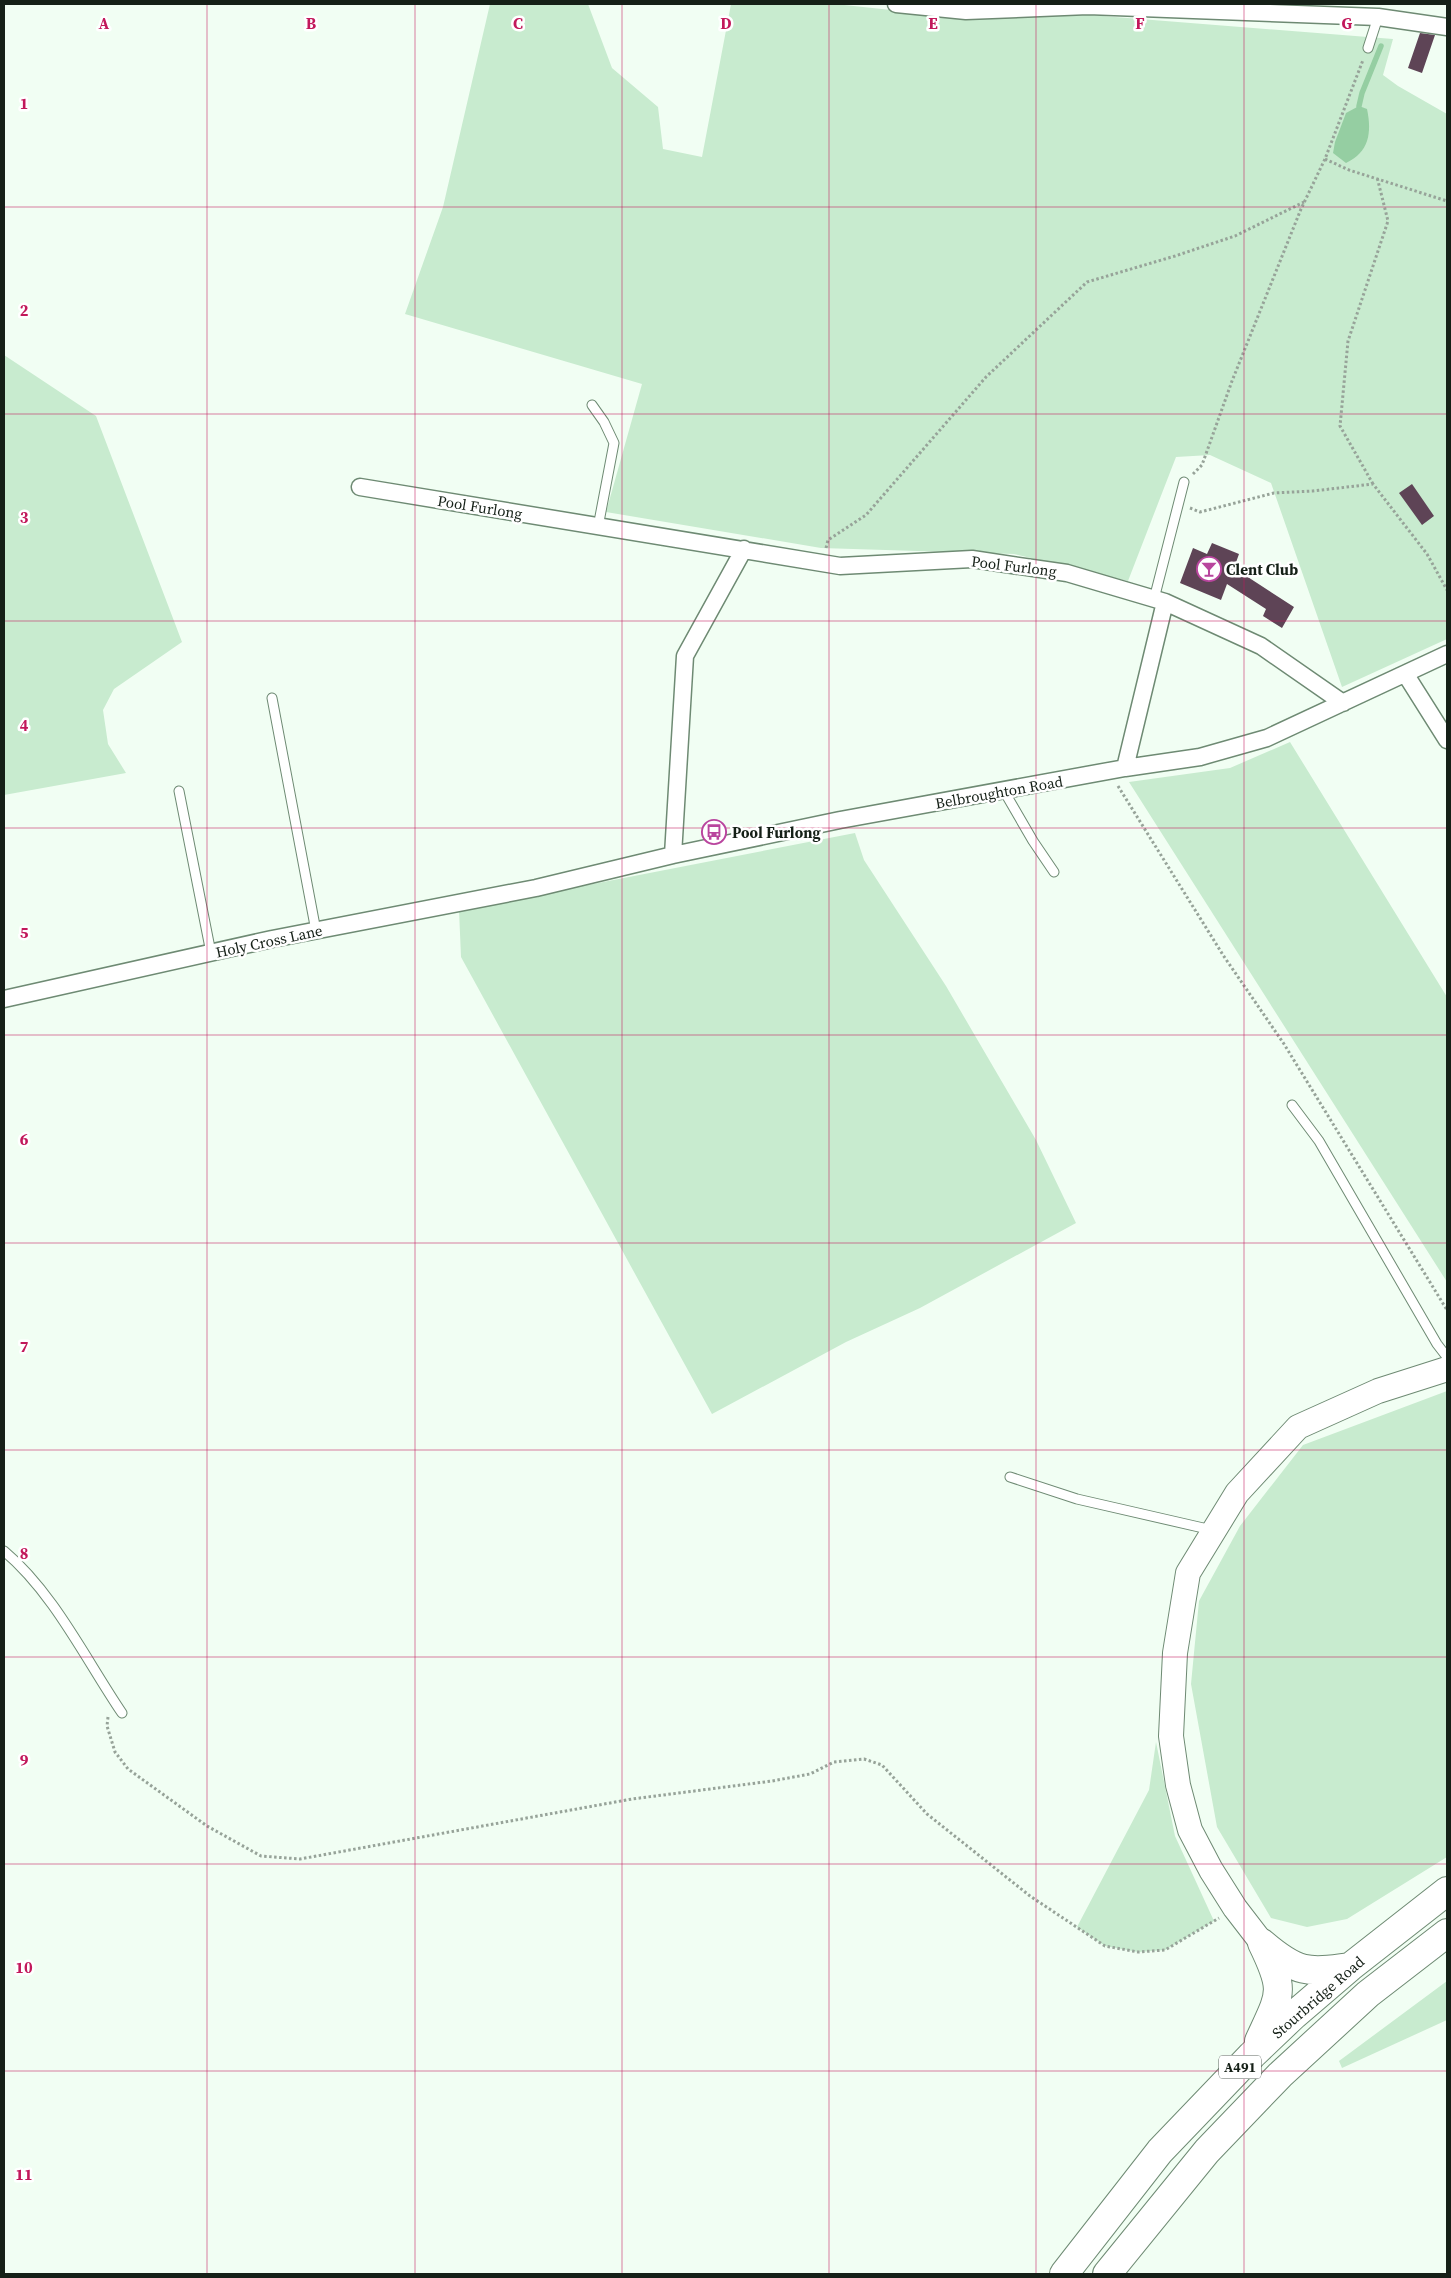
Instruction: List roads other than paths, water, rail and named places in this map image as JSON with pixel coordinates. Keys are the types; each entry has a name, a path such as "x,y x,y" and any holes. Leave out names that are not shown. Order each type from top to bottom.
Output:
{"highway":[{"name":"Stourbridge Road","path":"1064,2274 1160,2151 1252,2056 1294,2015 1350,1967 1447,1891"},
{"name":"Stourbridge Road","path":"1107,2274 1207,2151 1280,2075 1368,1994 1447,1933"},
{"path":"1262,1943 1281,1959 1314,1972 1350,1967"},
{"path":"1252,2056 1277,2002 1279,1985 1275,1968 1262,1943"}],"street":[{"path":"896,4 966,11 1088,6 1375,10 1447,27"},
{"name":"Pool Furlong","path":"360,487 840,566 972,559 1067,573 1160,600 1261,646 1343,703"},
{"path":"673,855 685,656 744,550"},
{"path":"1118,770 1160,600"},
{"name":"Belbroughton Road","path":"536,888 673,855 840,820 1200,757 1267,738 1406,675 1447,654"},
{"path":"1406,675 1447,740"},
{"name":"Holy Cross Lane","path":"4,1000 211,953 536,888"},
{"path":"1262,1943 1235,1908 1210,1870 1190,1830 1178,1785 1171,1736 1175,1653 1188,1573 1237,1493 1298,1427 1378,1391 1447,1369"}],"lane":[{"path":"1368,48 1375,10"},
{"path":"592,405 604,422 614,443 598,527"},
{"path":"1160,600 1184,482"},
{"path":"272,698 316,931"},
{"path":"178,791 211,953"},
{"path":"1004,791 1033,841 1054,872"},
{"path":"1292,1105 1319,1141 1432,1335 1447,1357"},
{"path":"1010,1477 1077,1499 1214,1530"},
{"path":"4,1551 28,1576 71,1633 122,1714"}],"waterway":[{"path":"1359,106 1362,93 1381,46"}],"place":[{"name":"Clent Club","path":"1209,569"},
{"name":"Pool Furlong","path":"714,832"}]}
